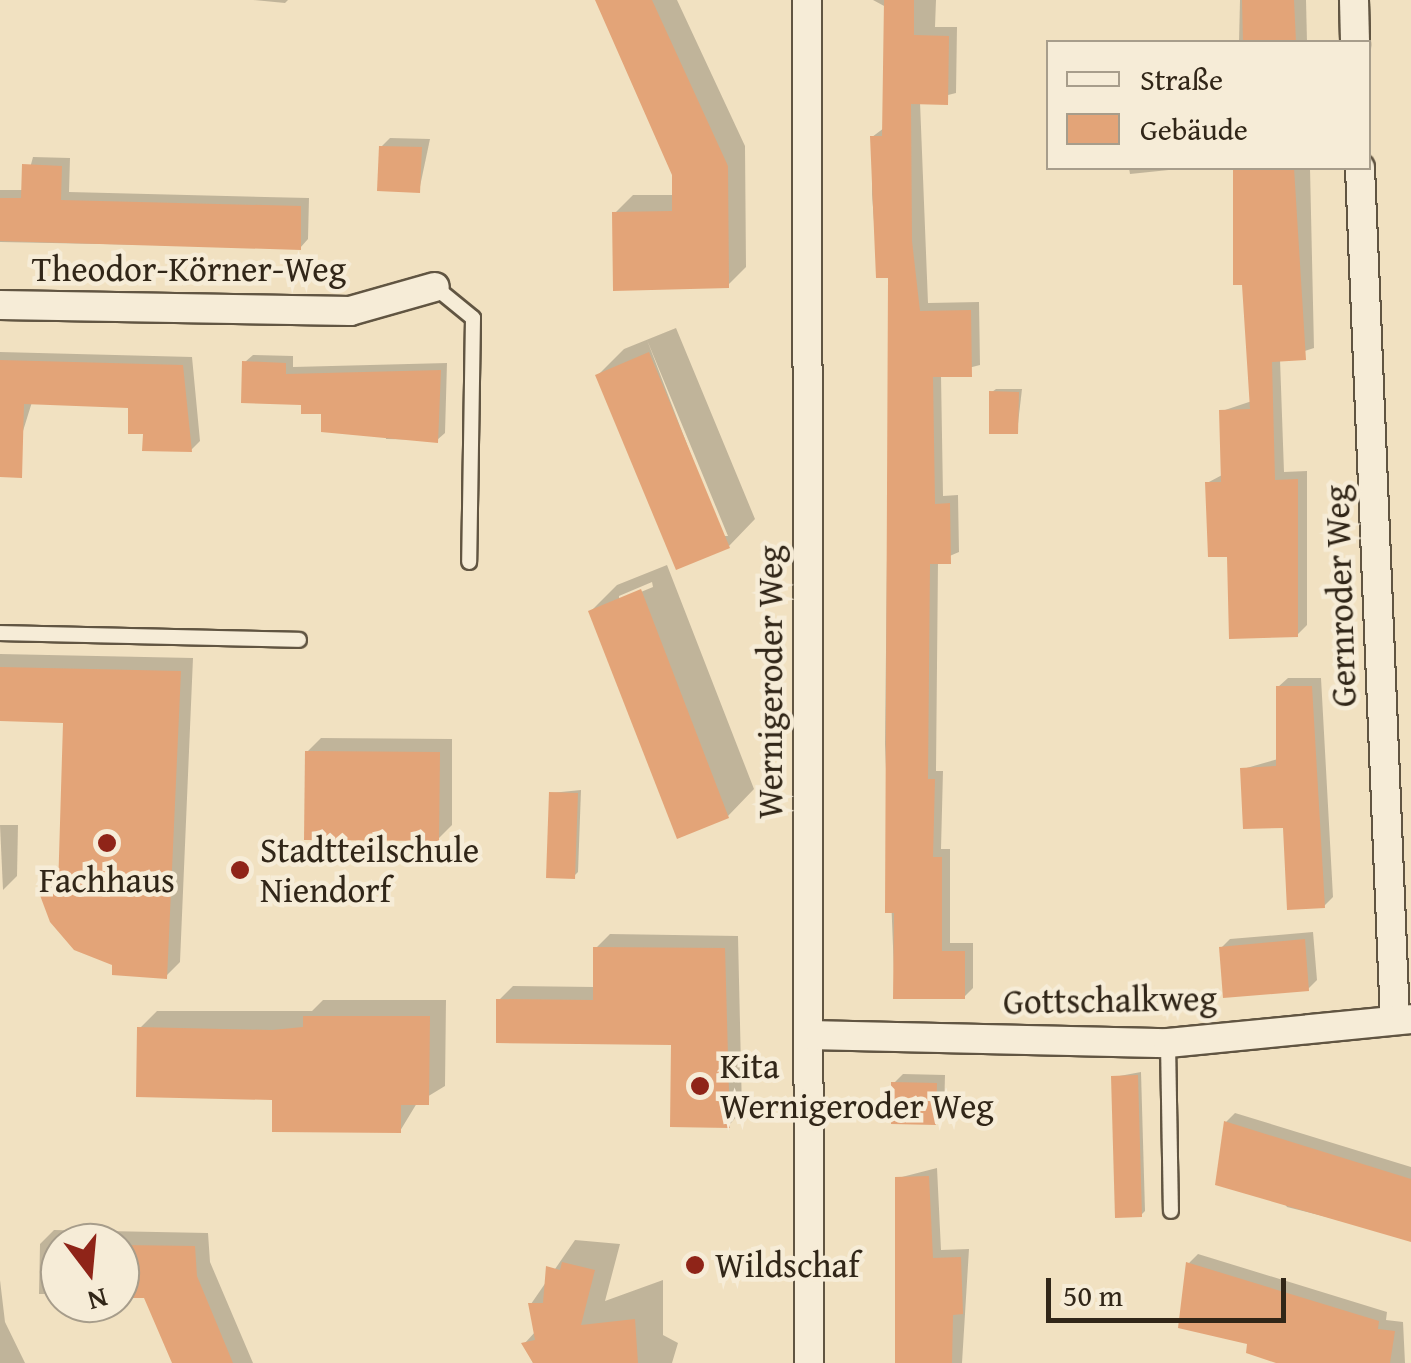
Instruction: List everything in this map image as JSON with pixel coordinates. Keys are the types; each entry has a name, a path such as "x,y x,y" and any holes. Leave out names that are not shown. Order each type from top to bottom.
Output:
{"street":[{"name":"Wernigeroder Weg","path":"808,0 809,1363"},
{"path":"1354,0 1355,40"},
{"name":"Gernroder Weg","path":"1360,170 1403,1020"},
{"name":"Theodor-Körner-Weg","path":"0,306 350,311 435,287"},
{"name":"Gottschalkweg","path":"809,1035 1168,1043 1403,1020"}],"lane":[{"path":"435,287 473,318 469,562"},
{"path":"0,633 300,640"},
{"path":"1168,1043 1171,1211"}],"building":[{"path":"595,0 652,0 728,166 729,288 613,291 612,212 672,211 672,175"},
{"path":"884,0 914,0 914,35 949,36 948,105 911,104 912,241 920,311 971,310 972,377 933,377 935,504 950,503 951,564 930,564 928,779 935,779 933,857 942,857 942,951 965,951 965,999 893,999 894,913 885,913 888,278 876,278 870,136 882,136"},
{"path":"1242,0 1294,0 1296,40 1243,40"},
{"path":"379,146 422,147 420,193 377,191"},
{"path":"22,164 62,166 61,200 301,206 301,250 0,241 0,198 21,198"},
{"path":"1233,170 1294,170 1306,360 1272,362 1275,480 1298,479 1298,637 1229,639 1227,557 1208,557 1205,482 1221,482 1219,410 1250,409 1242,285 1233,285"},
{"path":"649,352 730,548 676,570 595,375"},
{"path":"0,360 183,365 192,452 142,451 143,434 128,434 128,408 24,404 22,478 0,477"},
{"path":"242,361 286,363 286,374 441,370 438,443 321,432 321,414 301,414 301,405 241,403"},
{"path":"989,391 1019,392 1018,434 989,434"},
{"path":"641,589 729,818 677,839 588,611"},
{"name":"Fachhaus","path":"0,667 181,671 167,979 112,975 112,965 74,950 50,922 38,890 58,890 63,723 0,721"},
{"path":"1276,686 1312,686 1325,908 1287,910 1283,828 1243,829 1240,768 1276,766"},
{"path":"305,751 440,752 439,841 304,840"},
{"path":"549,792 578,793 575,879 546,878"},
{"path":"1305,939 1309,991 1223,998 1219,947"},
{"path":"593,947 725,948 730,1128 670,1127 671,1045 496,1043 496,999 593,1000"},
{"path":"303,1016 430,1016 429,1105 401,1105 401,1133 272,1132 272,1100 136,1097 137,1027 272,1030 303,1027"},
{"path":"1138,1075 1142,1217 1115,1218 1111,1076"},
{"path":"891,1082 937,1083 936,1125 891,1124"},
{"path":"1224,1121 1411,1179 1411,1242 1215,1185"},
{"path":"929,1176 933,1258 961,1257 963,1314 953,1315 952,1363 895,1363 895,1177"},
{"path":"140,1245 195,1246 197,1276 233,1363 172,1363 144,1298 140,1298"},
{"path":"562,1262 595,1270 581,1325 635,1319 638,1363 533,1363 521,1343 535,1340 528,1303 543,1303 546,1266 560,1270"},
{"path":"1186,1262 1379,1321 1378,1329 1395,1331 1390,1363 1276,1363 1246,1353 1247,1344 1178,1328"}],"place":[{"name":"Fachhaus","path":"107,843"},
{"name":"Stadtteilschule Niendorf","path":"240,870"},
{"name":"Kita Wernigeroder Weg","path":"700,1086"},
{"name":"Wildschaf","path":"695,1265"}]}
